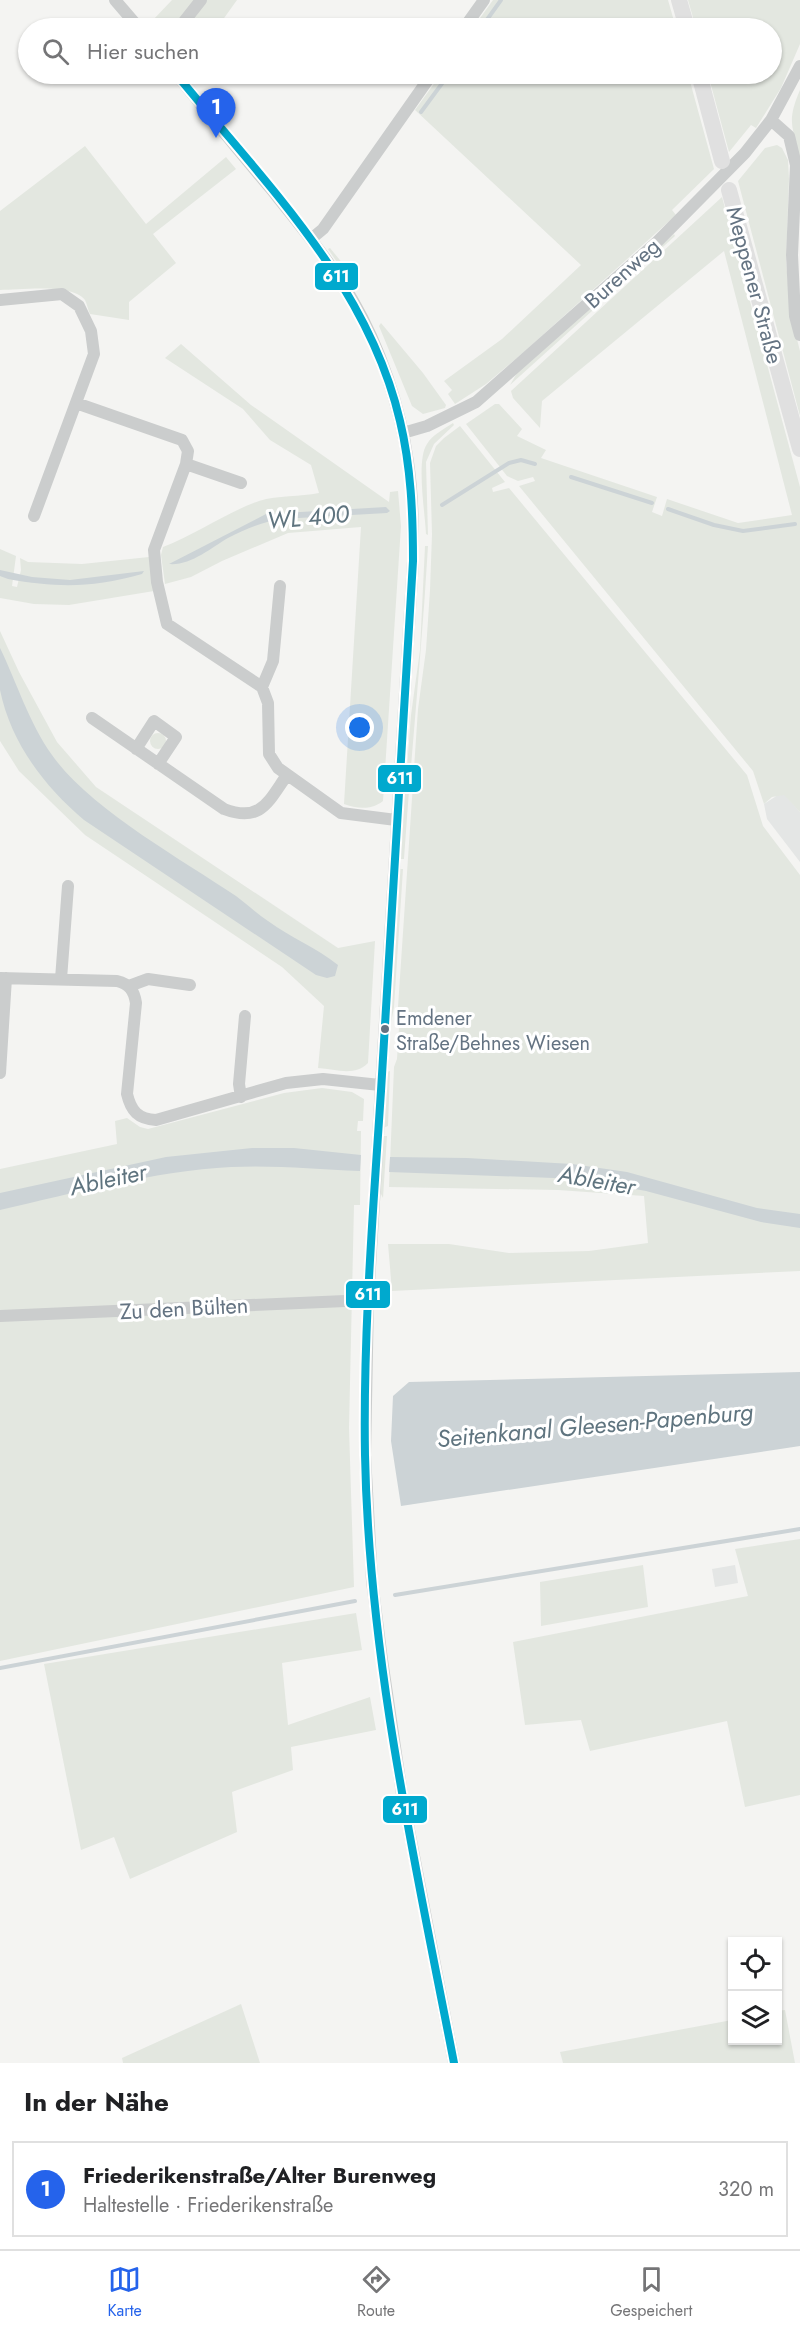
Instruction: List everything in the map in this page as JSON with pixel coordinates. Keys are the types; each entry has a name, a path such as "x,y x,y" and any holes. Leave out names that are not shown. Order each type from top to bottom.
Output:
{"main road":[{"path":"679,0 684,18"},
{"path":"702,84 722,161"},
{"name":"Meppener Straße","path":"729,190 800,449"}],"street":[{"path":"115,0 130,18"},
{"path":"186,18 201,0"},
{"path":"471,18 484,0"},
{"name":"Burenweg","path":"403,433 428,426 476,402 657,242 709,192 745,153 771,120 800,66"},
{"path":"184,84 311,239 353,301 372,338 386,375 403,433 412,505 413,561 368,1300 365,1455 372,1581 400,1782 454,2063"},
{"path":"311,239 323,229 425,84"},
{"path":"771,120 789,136 796,165 792,255 795,316 800,334"},
{"path":"0,300 62,294 79,306 91,331 94,354 34,516"},
{"path":"76,403 182,440 188,451 186,464 153,550 167,624 262,687 268,703 269,754 278,768 342,813 396,820"},
{"path":"186,464 241,483"},
{"path":"262,687 273,661 280,586"},
{"path":"92,718 224,809 241,815 257,811 267,802 287,775"},
{"path":"136,749 154,721 176,737 158,764"},
{"path":"61,979 68,886"},
{"path":"0,1074 3,978 61,979 117,981 129,986 134,993 136,1003 127,1094 130,1106 142,1118 156,1120 286,1083 323,1079 380,1085"},
{"path":"129,986 148,979 190,986"},
{"path":"241,1097 239,1084 245,1016"},
{"name":"Zu den Bülten","path":"0,1316 368,1300"}],"shaded area":[{"path":"172,0 237,0 224,18 155,18"},
{"path":"493,0 668,0 673,18 480,18"},
{"path":"688,0 800,0 800,44 781,88 756,128 751,125 729,152 711,84 782,84 782,18 693,18"},
{"path":"434,84 691,84 714,169 672,210 676,215 525,351 486,384 455,404 448,394 452,390 444,381 502,339 581,265 415,110"},
{"path":"800,90 800,163 792,120"},
{"path":"777,145 782,148 788,160 786,262 791,316 800,351 800,416 738,181 765,148"},
{"path":"85,146 146,224 226,157 236,169 153,234 176,263 129,302 129,320 90,314 85,300 69,291 58,289 0,290 0,211"},
{"path":"722,197 800,487 800,812 784,795 772,797 764,804 753,771 519,486 535,481 533,477 518,481 507,476 466,424 495,404 499,404 522,429 517,436 546,450 541,458 657,497 652,512 662,516 667,499 738,523 792,515 724,251 542,401 540,428 513,398 511,391"},
{"path":"674,234 675,236 510,385 517,373"},
{"path":"330,248 353,276 350,279 328,249"},
{"path":"381,323 423,373 446,405 445,408 423,414 412,406 379,326"},
{"path":"181,344 251,405 389,502 390,492 398,491 401,526 383,801 379,804 359,808 344,804 361,527 288,533 191,577 165,584 161,555 163,547 259,501 319,493 311,465 270,440 243,409 165,358"},
{"path":"453,423 454,425 434,444 426,462 428,535 426,534 422,487 424,452 432,438"},
{"path":"460,426 505,482 492,488 493,492 509,488 747,775 763,826 800,875 800,1271 392,1291 388,1244 449,1244 509,1253 589,1251 648,1243 644,1196 558,1190 389,1187 394,1067 397,1059 400,1012 398,1007 418,709 426,650 430,590 432,534 430,463 436,446"},
{"path":"425,546 428,546 426,585 404,859 400,859 411,715 420,650"},
{"path":"0,549 16,556 12,586 17,587 21,570 20,558 28,562 82,564 149,557 154,591 69,605 34,604 0,598"},
{"path":"0,631 19,672 57,742 96,787 338,948 375,941 368,1063 351,1071 318,1068 324,1006 282,967 85,835 19,771 0,741"},
{"path":"155,733 161,733 166,741 164,747 155,749 150,744 150,738"},
{"path":"778,795 785,795 800,812 800,862 767,819 764,804"},
{"path":"399,869 403,869 391,1023"},
{"path":"390,1071 388,1126 383,1128 387,1072"},
{"path":"322,1088 352,1092 364,1099 363,1121 358,1121 357,1131 361,1131 360,1205 354,1205 349,1428 354,1587 0,1661 0,1169 117,1144 115,1121 127,1118 140,1127 148,1129 284,1093"},
{"path":"383,1136 387,1136 383,1198 380,1192"},
{"path":"800,1539 800,1795 745,1807 727,1721 590,1751 581,1720 525,1725 513,1642 748,1596 735,1549"},
{"path":"643,1565 648,1607 541,1626 540,1582"},
{"path":"735,1565 738,1583 715,1587 712,1569"},
{"path":"356,1613 362,1650 282,1663 288,1725 370,1697 376,1730 291,1747 293,1770 232,1792 237,1832 130,1879 114,1837 81,1850 44,1664"},
{"path":"241,2004 260,2063 123,2063 122,2058"},
{"path":"782,2010 785,2010 795,2063 563,2063 560,2052 728,2021 728,2045 782,2045"}],"water":[{"path":"386,507 390,511 387,513 281,519 267,522 228,538 200,556 185,562 169,564 266,514"},
{"path":"0,570 32,577 70,580 144,571 142,574 107,582 59,585 8,579 0,576"},
{"path":"0,648 37,730 52,755 68,775 137,832 236,896 277,927 338,965 335,976 327,978 316,975 84,820 69,807 31,762 12,728 0,690"},
{"name":"Ableiter","path":"252,1148 294,1148 361,1155 360,1171 263,1166 202,1169 115,1184 0,1210 0,1193 166,1157"},
{"name":"Ableiter","path":"390,1157 467,1158 572,1164 627,1172 757,1208 800,1214 800,1228 761,1222 646,1191 580,1179 389,1172"},
{"name":"Seitenkanal Gleesen-Papenburg","path":"800,1372 800,1446 401,1506 391,1441 393,1396 409,1382"}],"waterway":[{"path":"488,18 501,0"},
{"path":"421,112 442,84"},
{"path":"442,505 509,463 521,460 535,464"},
{"name":"WL 400","path":"571,477 652,503"},
{"name":"WL 400","path":"668,509 714,525 743,531 795,524"},
{"path":"395,1595 800,1529"},
{"path":"0,1668 355,1601"}],"transit line":[{"name":"611","path":"184,84 277,194 338,279 364,324 385,371 400,421 407,456 412,508 413,561 369,1273 365,1455 368,1532 375,1608 396,1760 454,2063"}],"place":[{"name":"Friederikenstraße/Alter Burenweg","path":"216,138"},
{"name":"Emdener Straße/Behnes Wiesen","path":"385,1029"}]}
